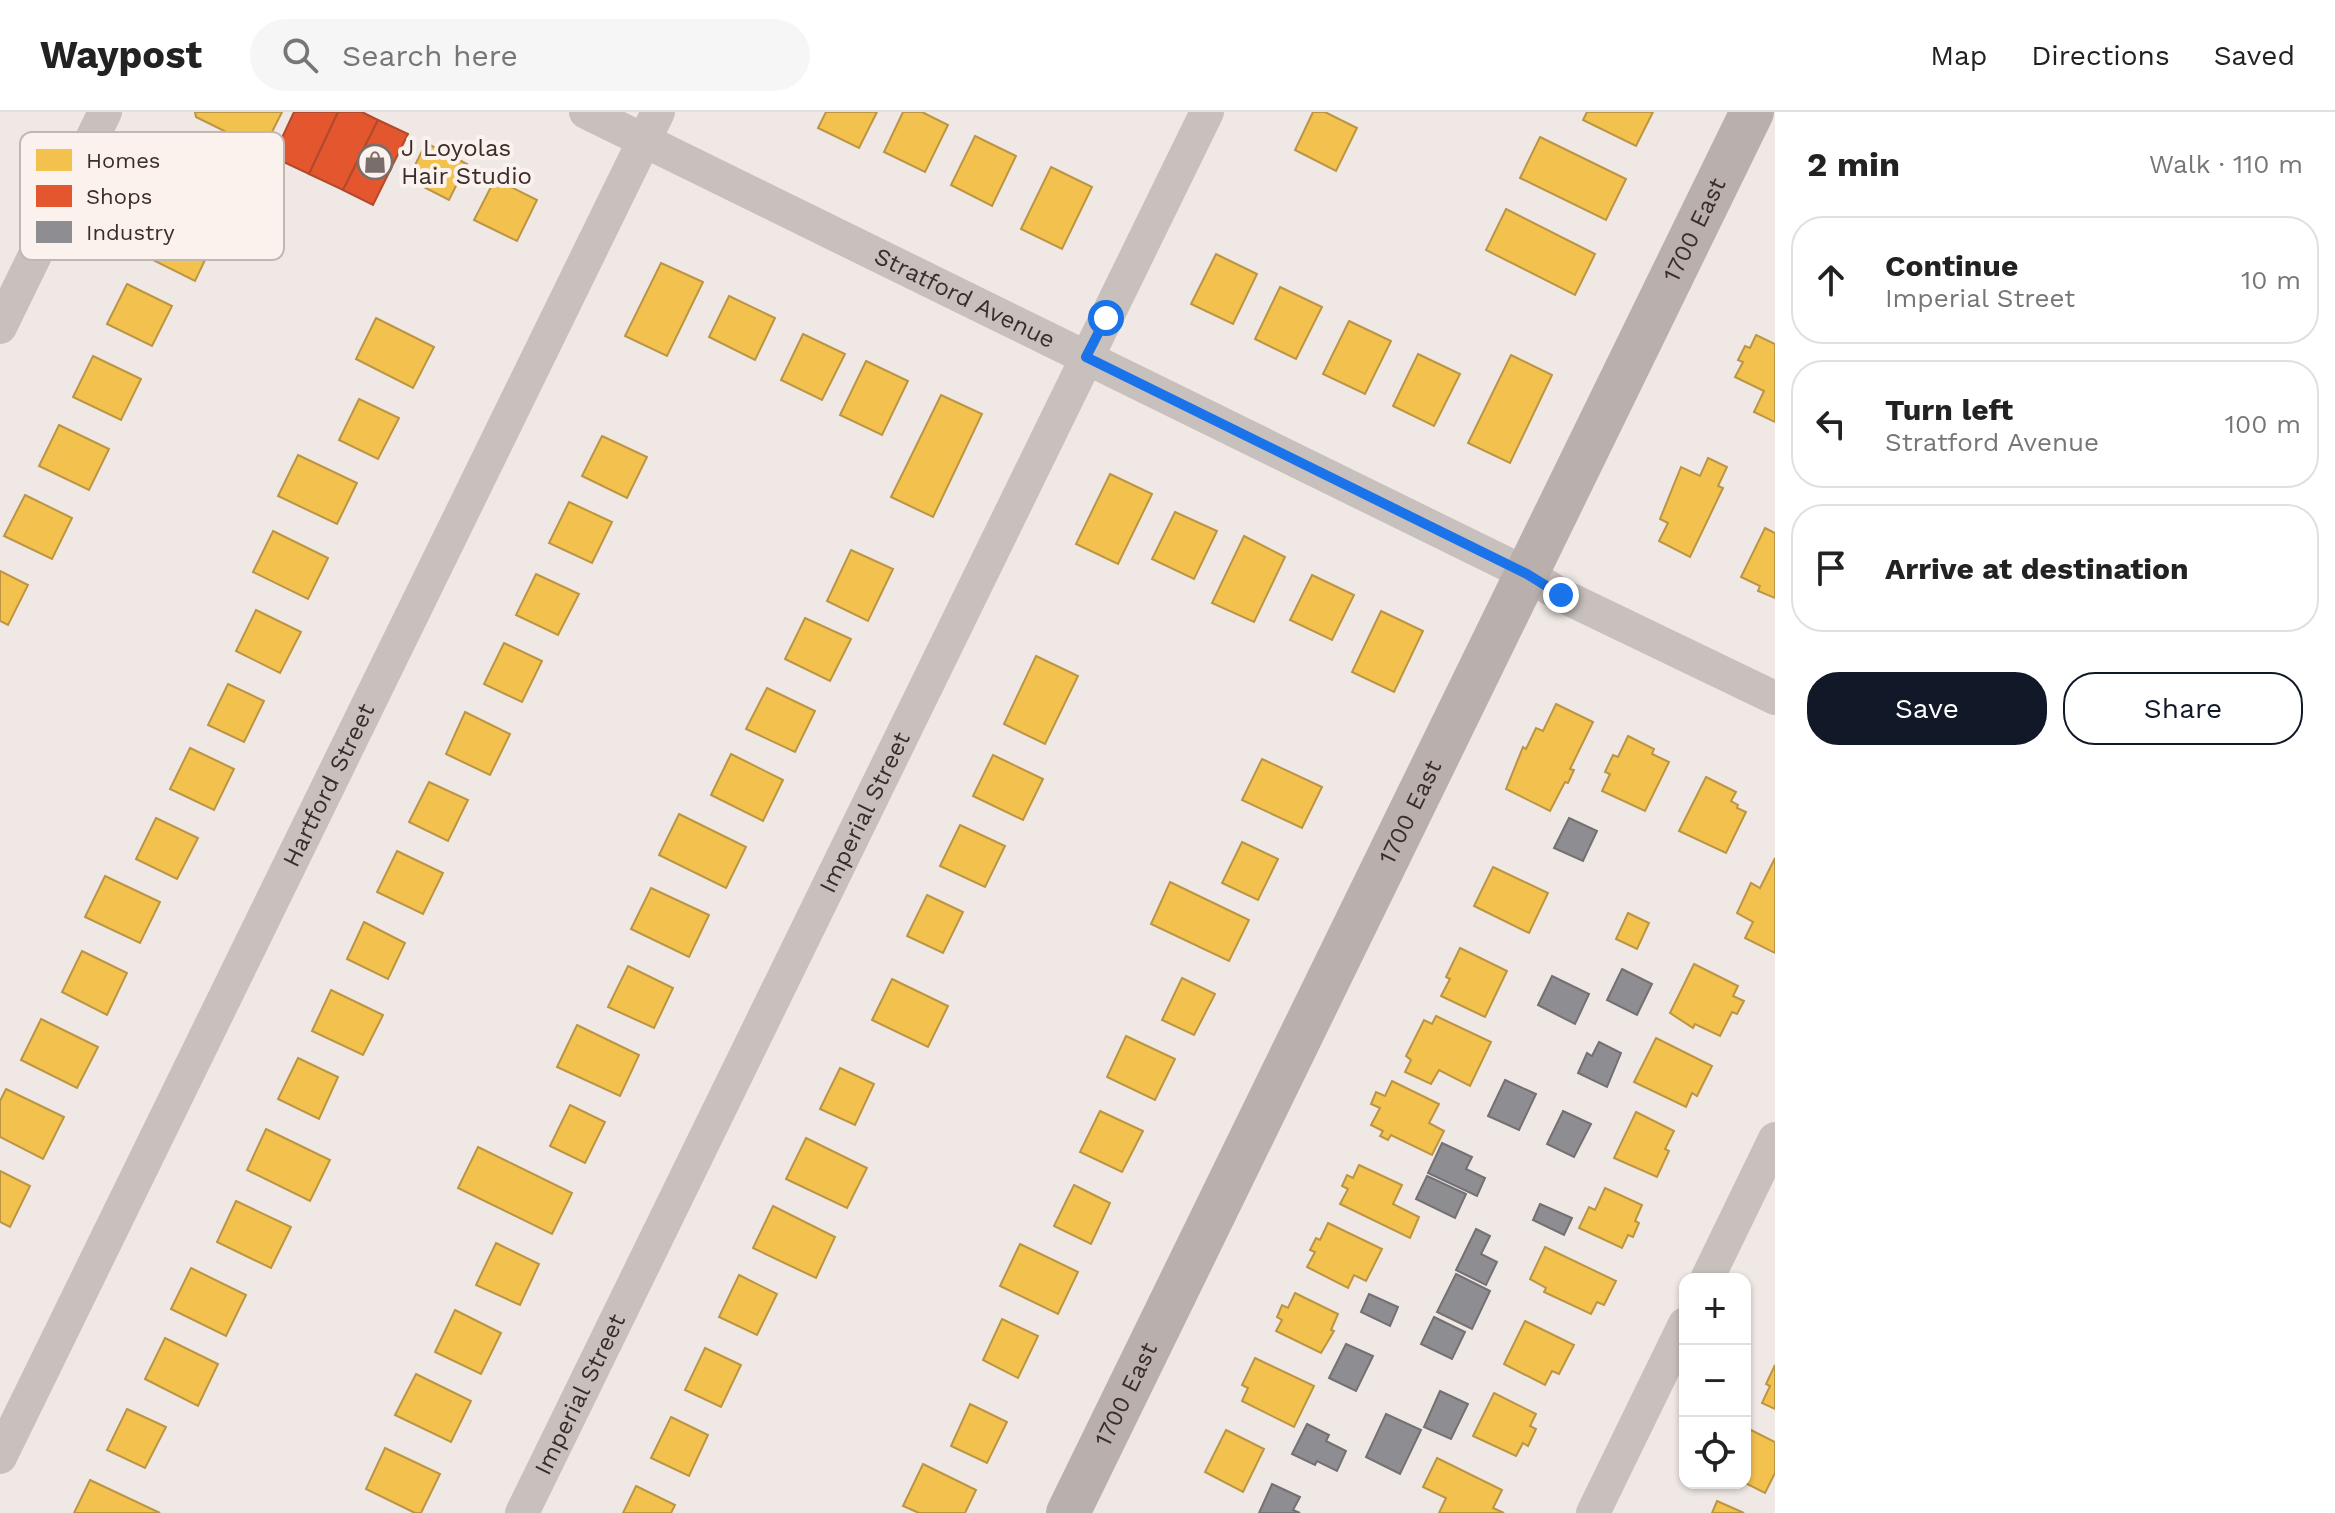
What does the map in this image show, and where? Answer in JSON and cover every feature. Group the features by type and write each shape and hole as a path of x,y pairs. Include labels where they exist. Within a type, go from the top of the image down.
{"street":[{"path":"95,132 105,112"},
{"name":"Stratford Avenue","path":"586,112 651,126 1086,357 1527,574 1561,595 1775,698"},
{"name":"Imperial Street","path":"522,1513 1207,112"},
{"name":"1700 East","path":"1068,1513 1752,112"},
{"name":"Hartford Street","path":"0,1457 651,126"},
{"path":"0,327 33,260"},
{"path":"1710,1273 1775,1139"},
{"path":"1593,1513 1679,1336"}],"building: Homes":[{"path":"195,112 282,112 272,132 226,132 196,117"},
{"path":"826,112 877,112 859,148 818,128"},
{"path":"903,112 922,112 948,125 925,172 884,152"},
{"path":"1313,112 1325,112 1357,128 1336,171 1295,150"},
{"path":"1587,112 1653,112 1636,146 1583,120"},
{"path":"975,136 1016,156 992,206 951,185"},
{"path":"1540,137 1626,179 1606,220 1520,178"},
{"path":"426,143 467,164 449,200 408,179"},
{"path":"1051,167 1092,187 1062,249 1021,229"},
{"path":"495,179 537,200 517,241 474,220"},
{"path":"1506,209 1595,254 1575,295 1486,250"},
{"path":"1216,254 1257,274 1233,324 1191,304"},
{"path":"153,260 205,260 195,281"},
{"path":"661,263 703,282 667,356 625,336"},
{"path":"127,284 172,306 152,346 107,324"},
{"path":"1280,287 1322,307 1296,359 1255,339"},
{"path":"729,296 775,318 755,360 709,337"},
{"path":"376,318 434,347 413,388 356,359"},
{"path":"1349,321 1391,341 1365,394 1323,374"},
{"path":"803,334 845,354 822,400 781,380"},
{"path":"1756,335 1775,344 1775,422 1754,412 1764,391 1735,377 1743,362 1738,360 1745,346 1750,348"},
{"path":"1418,354 1460,374 1434,426 1393,406"},
{"path":"1511,355 1552,375 1510,463 1468,443"},
{"path":"93,356 141,379 121,420 73,397"},
{"path":"866,361 908,381 882,435 840,415"},
{"path":"941,395 982,414 933,517 891,497"},
{"path":"359,399 399,418 378,459 339,440"},
{"path":"59,425 109,449 89,490 39,466"},
{"path":"602,436 647,457 627,498 582,476"},
{"path":"298,455 357,483 337,524 278,496"},
{"path":"1708,458 1727,467 1718,486 1723,488 1690,557 1659,541 1668,523 1660,519 1681,467 1700,476"},
{"path":"1110,474 1152,494 1118,564 1076,544"},
{"path":"25,495 72,518 52,559 4,536"},
{"path":"569,502 612,522 592,563 549,543"},
{"path":"1175,512 1217,531 1194,579 1152,559"},
{"path":"1765,528 1775,533 1775,598 1758,591 1760,586 1741,577"},
{"path":"273,531 328,558 308,599 253,572"},
{"path":"1244,536 1285,557 1254,622 1212,603"},
{"path":"851,550 893,569 868,621 827,601"},
{"path":"0,571 28,585 8,625 0,621"},
{"path":"536,574 579,594 558,635 516,615"},
{"path":"1312,575 1354,595 1332,640 1290,620"},
{"path":"256,610 301,632 280,673 236,651"},
{"path":"1381,611 1423,631 1394,692 1352,672"},
{"path":"805,618 851,639 830,681 785,659"},
{"path":"504,643 542,661 522,702 484,684"},
{"path":"1036,656 1078,676 1045,744 1004,724"},
{"path":"228,684 264,701 244,742 208,725"},
{"path":"767,688 815,711 795,752 746,729"},
{"path":"1556,704 1593,722 1570,769 1574,770 1568,783 1565,782 1550,811 1506,789 1523,747 1526,749 1536,728 1543,731"},
{"path":"465,712 510,734 490,775 446,754"},
{"path":"1628,736 1654,749 1652,754 1669,762 1645,811 1602,791 1610,774 1605,772 1613,755 1618,757"},
{"path":"190,748 234,769 214,810 170,789"},
{"path":"731,754 783,780 763,821 711,795"},
{"path":"993,755 1043,779 1023,820 973,796"},
{"path":"1262,759 1322,787 1302,828 1242,800"},
{"path":"1706,777 1736,792 1731,801 1746,812 1726,853 1679,831"},
{"path":"429,782 468,800 448,841 409,822"},
{"path":"679,814 746,847 726,888 659,855"},
{"path":"156,818 198,838 177,879 136,859"},
{"path":"960,825 1005,846 985,887 940,866"},
{"path":"1242,842 1278,859 1258,900 1222,883"},
{"path":"397,851 443,873 423,914 377,892"},
{"path":"1775,858 1775,953 1745,938 1753,922 1737,913 1751,883 1760,888"},
{"path":"1493,867 1548,893 1529,933 1474,906"},
{"path":"105,876 160,902 140,943 85,917"},
{"path":"1170,882 1249,920 1229,961 1151,924"},
{"path":"651,888 709,915 689,957 631,929"},
{"path":"927,895 963,912 943,953 907,936"},
{"path":"1628,913 1649,923 1637,949 1616,939"},
{"path":"364,922 405,943 388,979 347,959"},
{"path":"1460,948 1507,971 1485,1017 1441,996"},
{"path":"82,951 127,973 107,1015 62,992"},
{"path":"1694,964 1738,986 1733,996 1744,1001 1737,1014 1732,1012 1720,1036 1695,1024 1693,1028 1670,1013"},
{"path":"628,966 673,988 654,1028 608,1007"},
{"path":"1182,978 1215,994 1194,1035 1162,1020"},
{"path":"892,979 948,1006 928,1047 872,1020"},
{"path":"331,990 383,1015 363,1055 312,1031"},
{"path":"1436,1016 1491,1042 1470,1086 1439,1070 1431,1084 1405,1072 1411,1060 1406,1056 1424,1020 1432,1024"},
{"path":"41,1019 98,1047 77,1088 21,1060"},
{"path":"577,1025 639,1055 620,1096 557,1067"},
{"path":"1126,1036 1175,1059 1155,1100 1107,1077"},
{"path":"1656,1038 1712,1066 1697,1096 1692,1093 1686,1107 1634,1082"},
{"path":"298,1058 338,1077 319,1119 278,1099"},
{"path":"840,1068 874,1084 855,1125 820,1109"},
{"path":"1392,1081 1439,1104 1429,1123 1444,1131 1432,1155 1391,1135 1388,1140 1380,1136 1383,1131 1371,1125 1380,1108 1371,1104 1376,1092 1385,1096"},
{"path":"6,1089 64,1117 43,1159 0,1137 0,1101"},
{"path":"570,1105 605,1122 585,1163 550,1146"},
{"path":"1100,1111 1143,1131 1122,1172 1080,1152"},
{"path":"1636,1112 1674,1131 1657,1177 1614,1158"},
{"path":"266,1129 330,1160 310,1201 247,1170"},
{"path":"806,1138 867,1168 847,1208 786,1179"},
{"path":"478,1147 572,1193 552,1234 458,1188"},
{"path":"1359,1165 1402,1185 1393,1204 1419,1217 1410,1238 1340,1204 1348,1189 1342,1186 1347,1175 1353,1178"},
{"path":"0,1171 30,1186 10,1227 0,1222"},
{"path":"1074,1185 1110,1203 1091,1244 1054,1226"},
{"path":"1605,1188 1642,1205 1635,1221 1639,1223 1633,1237 1628,1235 1622,1248 1579,1228 1589,1207 1595,1210"},
{"path":"236,1201 291,1227 271,1268 217,1242"},
{"path":"773,1206 835,1237 816,1278 753,1248"},
{"path":"1328,1223 1382,1249 1366,1281 1354,1275 1348,1288 1307,1267 1315,1252 1310,1250 1316,1238 1320,1240"},
{"path":"496,1243 539,1264 520,1305 476,1285"},
{"path":"1020,1244 1078,1272 1058,1314 1000,1286"},
{"path":"1545,1247 1616,1281 1604,1305 1597,1302 1591,1314 1544,1292 1546,1288 1530,1279"},
{"path":"191,1268 246,1295 226,1336 171,1309"},
{"path":"739,1275 777,1294 757,1335 719,1317"},
{"path":"1295,1293 1338,1314 1331,1330 1334,1331 1321,1353 1276,1331 1282,1320 1277,1317 1282,1305 1288,1308"},
{"path":"455,1310 501,1333 481,1374 435,1352"},
{"path":"1002,1319 1038,1336 1018,1378 983,1360"},
{"path":"1525,1321 1574,1345 1559,1374 1552,1371 1545,1385 1504,1364"},
{"path":"165,1338 218,1364 198,1406 145,1379"},
{"path":"705,1348 741,1365 721,1407 685,1390"},
{"path":"1255,1358 1314,1386 1294,1427 1242,1401 1248,1388 1242,1385"},
{"path":"1775,1365 1775,1409 1762,1403"},
{"path":"416,1374 471,1401 451,1442 395,1415"},
{"path":"1494,1393 1536,1414 1530,1426 1536,1429 1528,1446 1523,1443 1516,1456 1473,1436"},
{"path":"970,1404 1007,1422 987,1463 951,1446"},
{"path":"127,1409 166,1427 145,1468 107,1450"},
{"path":"671,1417 708,1435 689,1476 651,1458"},
{"path":"1226,1430 1264,1449 1243,1492 1205,1472"},
{"path":"1751,1430 1775,1442 1775,1473 1765,1493 1751,1486"},
{"path":"385,1448 440,1474 421,1513 366,1489"},
{"path":"1437,1458 1502,1490 1493,1508 1504,1513 1439,1513 1446,1498 1423,1487"},
{"path":"923,1464 976,1490 965,1513 919,1513 903,1506"},
{"path":"90,1480 160,1513 74,1513"},
{"path":"636,1486 675,1505 671,1513 623,1513"},
{"path":"1717,1501 1744,1513 1712,1513"}],"building: Shops":[{"path":"294,112 338,112 309,174 284,162 284,133"},
{"path":"338,112 362,112 378,120 343,190 309,174"},
{"name":"J Loyolas Hair Studio","path":"378,120 408,134 373,205 343,190"}],"building: Industry":[{"path":"1569,818 1597,831 1583,861 1554,848"},
{"path":"1622,969 1652,984 1637,1015 1607,1000"},
{"path":"1552,976 1589,994 1575,1024 1538,1005"},
{"path":"1599,1042 1621,1053 1607,1087 1578,1073 1587,1053 1592,1056"},
{"path":"1505,1080 1536,1094 1519,1130 1488,1116"},
{"path":"1563,1111 1591,1124 1574,1157 1547,1144"},
{"path":"1442,1143 1472,1157 1466,1169 1485,1178 1477,1196 1428,1173"},
{"path":"1427,1176 1466,1194 1455,1218 1416,1199"},
{"path":"1540,1204 1572,1218 1564,1235 1533,1220"},
{"path":"1476,1229 1490,1236 1481,1254 1497,1262 1486,1285 1456,1270"},
{"path":"1456,1274 1490,1291 1472,1329 1437,1312"},
{"path":"1369,1294 1398,1307 1390,1326 1361,1312"},
{"path":"1434,1317 1465,1332 1452,1359 1421,1344"},
{"path":"1346,1344 1373,1356 1356,1391 1329,1378"},
{"path":"1440,1391 1468,1404 1451,1439 1424,1427"},
{"path":"1386,1414 1421,1430 1400,1474 1366,1457"},
{"path":"1307,1424 1329,1435 1326,1441 1346,1451 1337,1471 1292,1454"},
{"path":"1272,1484 1300,1497 1293,1510 1300,1513 1259,1513"}],"place":[{"name":"J Loyolas Hair Studio","path":"375,162"}],"route":[{"path":"1106,318 1086,357 1527,574 1561,595"}]}
